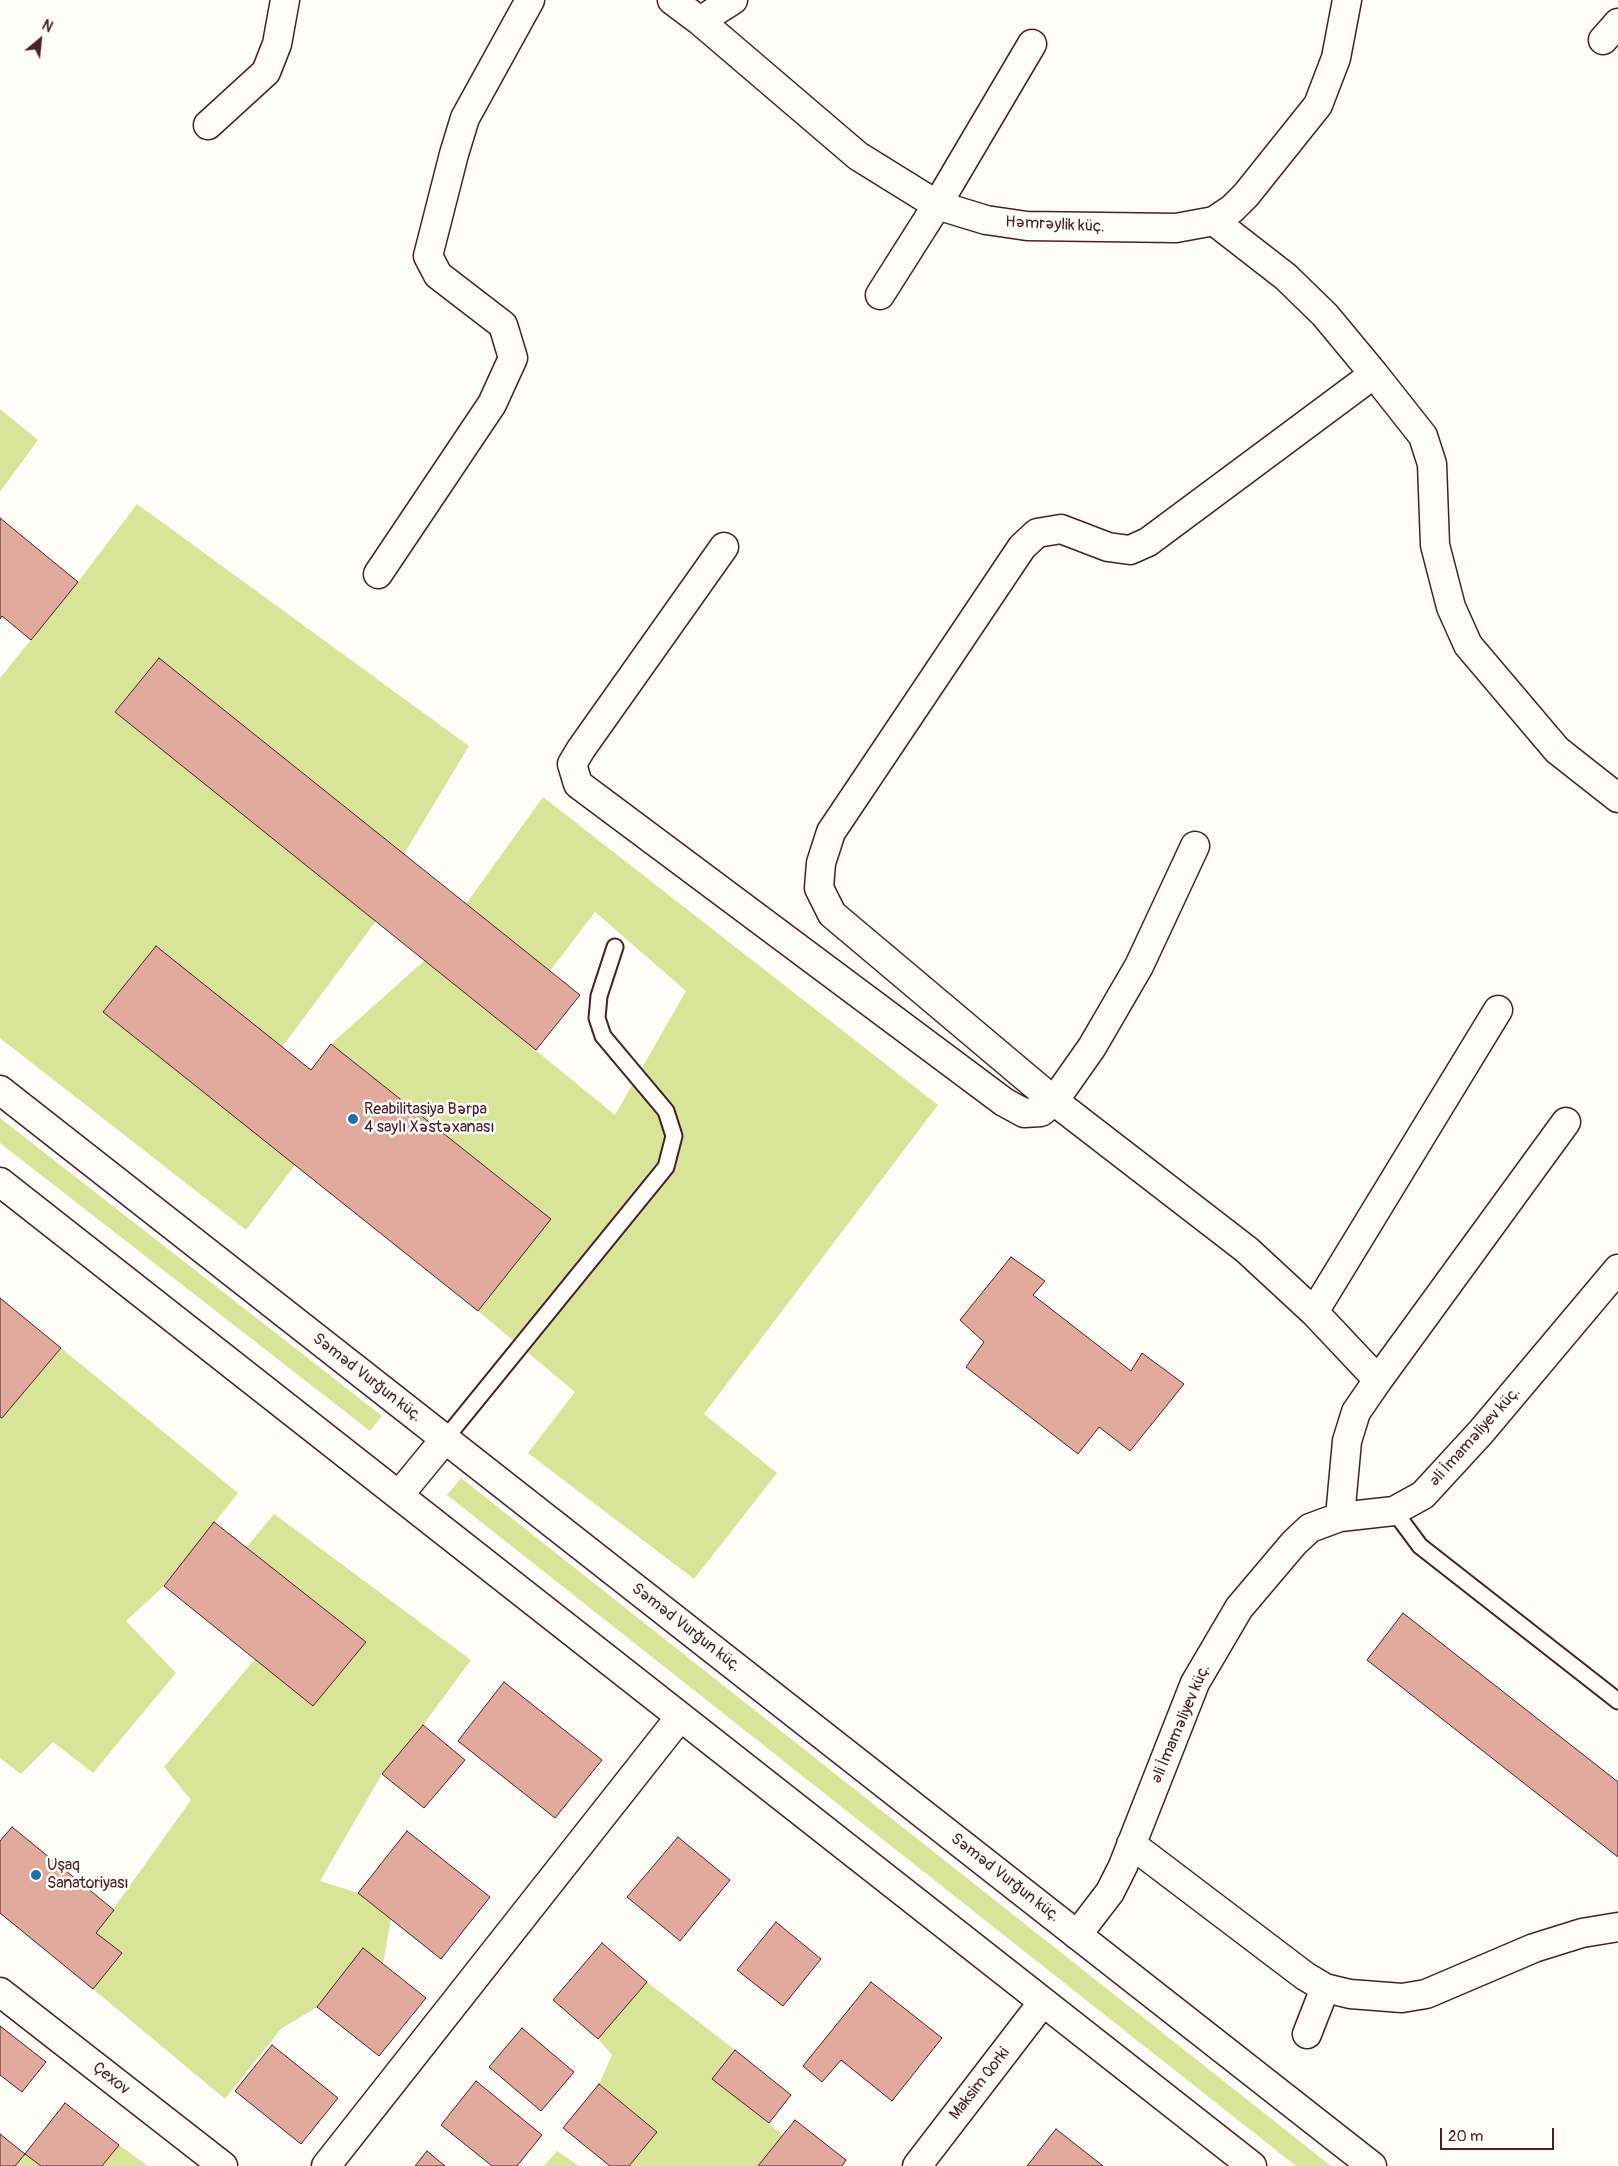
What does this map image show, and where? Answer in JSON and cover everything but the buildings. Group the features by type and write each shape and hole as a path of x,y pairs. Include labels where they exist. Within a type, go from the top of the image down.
{"street":[{"path":"208,125 266,72 277,44 285,0"},
{"path":"378,574 492,404 513,358 503,325 438,276 428,256 465,118 530,0"},
{"name":"Həmrəylik küç.","path":"672,0 700,21 858,156 937,205 986,220 1027,226 1176,228 1214,221 1232,209 1318,105 1336,58 1347,0"},
{"path":"700,21 733,0"},
{"path":"880,295 937,205 1032,44"},
{"path":"1214,221 1286,277 1325,315 1423,436 1432,464 1435,545 1451,607 1468,645 1557,750 1618,798"},
{"path":"1374,374 1148,542 1130,550 1108,547 1061,529 1037,533 1022,547 831,832 821,864 819,888 832,914 1054,1101 1247,1250 1314,1312 1378,1380"},
{"path":"724,548 580,750 572,764 578,784 1004,1102 1024,1113 1041,1112 1054,1101 1092,1046 1139,966 1195,846"},
{"path":"1314,1312 1498,1010"},
{"name":"Səməd Vurğun küç.","path":"0,1090 1372,2166"},
{"path":"1340,1517 1347,1442 1356,1412 1566,1122"},
{"path":"0,1182 1252,2166"},
{"name":"Əli İmaməliyev küç.","path":"1077,1935 1110,1892 1123,1866 1195,1683 1239,1608 1294,1543 1310,1528 1340,1517 1394,1511 1423,1495 1481,1432 1618,1269"},
{"path":"399,1495 444,1439"},
{"path":"326,2166 680,1716"},
{"path":"1131,1844 1305,1976 1325,1988 1350,1994 1402,1998 1418,1995 1534,1948 1582,1933 1618,1927"},
{"path":"1307,2034 1325,1988"},
{"name":"Çexov","path":"0,1992 223,2166"},
{"name":"Maksim Qorki","path":"917,2166 1044,2002"}],"lane":[{"path":"444,1439 666,1167 674,1136 666,1110 602,1036 597,1018 599,996 615,947"},
{"path":"1394,1511 1420,1546 1618,1701"}],"green space":[{"path":"0,409 38,440 0,492"},
{"path":"137,504 469,746 404,854 159,658 115,712 376,921 282,1047 156,946 103,1012 295,1165 246,1230 0,1038 0,678 78,582"},
{"path":"543,797 938,1105 704,1414 777,1473 694,1579 528,1453 575,1392 478,1311 551,1219 331,1044 425,960 615,1115 686,991 595,912 550,971 466,904"},
{"path":"0,1118 382,1416 370,1431 0,1143"},
{"path":"61,1348 238,1493 164,1586 126,1621 176,1673 93,1773 53,1742 21,1774 0,1758 0,1417 2,1418"},
{"path":"461,1478 1331,2166 1296,2166 447,1495"},
{"path":"274,1514 471,1660 423,1725 382,1774 320,1881 358,1893 391,1919 383,1964 363,1948 317,2007 281,2029 225,2099 93,1989 121,1954 96,1933 191,1800 164,1767 255,1659 313,1706 366,1642 246,1548"},
{"path":"647,1982 735,2050 713,2079 783,2135 758,2166 629,2166 657,2132 599,2084 612,2055 598,2039"},
{"path":"119,2145 148,2166 102,2166"},
{"path":"557,2151 579,2166 544,2166"},
{"path":"25,2154 41,2166 15,2166"}],"place":[{"name":"Reabilitasiya Bәrpa 4 saylı Xəstəxanası","path":"353,1119"},
{"name":"Uşaq Sanatoriyası","path":"36,1875"}]}
